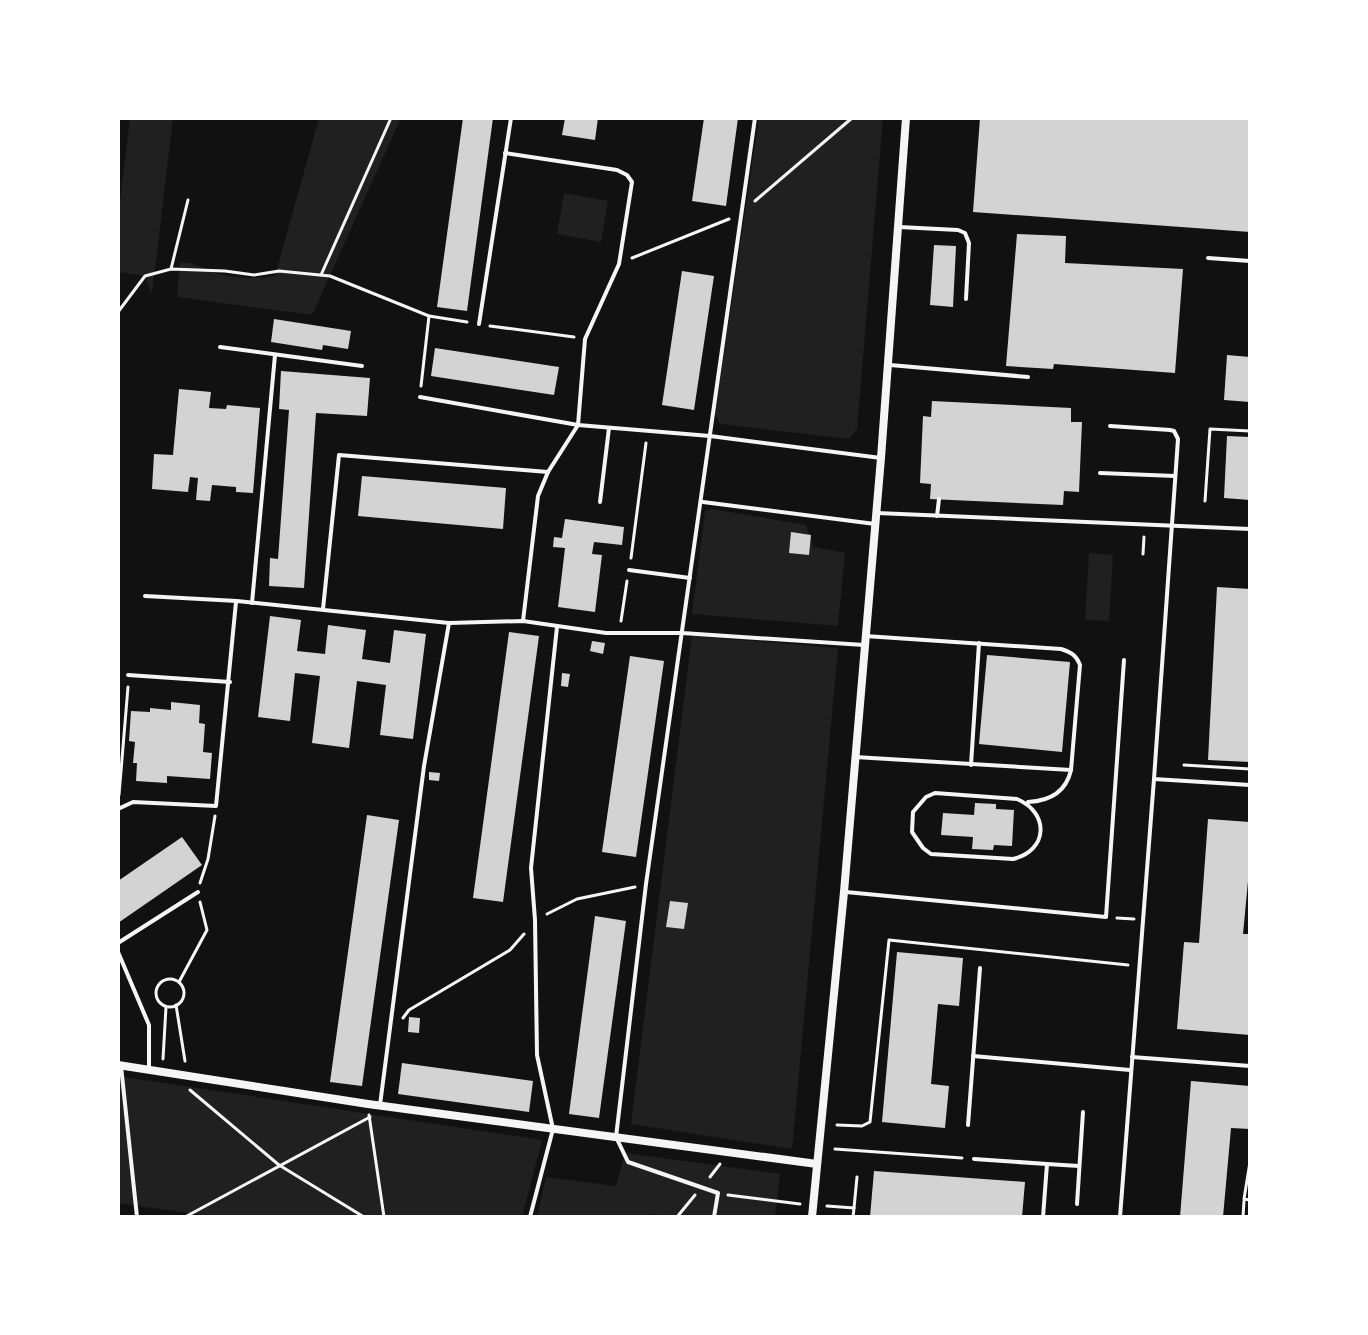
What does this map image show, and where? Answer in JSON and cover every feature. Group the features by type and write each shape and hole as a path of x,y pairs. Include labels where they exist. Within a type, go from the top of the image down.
{"street":[{"path":"812,1217 844,892 906,118"},
{"path":"120,1065 368,1104 817,1164"}],"lane":[{"path":"479,324 511,118"},
{"path":"714,1217 718,1193 628,1162 616,1137 646,884 755,118"},
{"path":"505,153 617,170 632,182 619,264 585,339 578,425 548,472 538,496 523,621"},
{"path":"897,227 965,233 969,243 966,299"},
{"path":"1208,258 1250,261"},
{"path":"220,347 362,366"},
{"path":"252,603 275,355"},
{"path":"888,364 1028,377"},
{"path":"420,397 578,425 710,436 881,458"},
{"path":"1110,426 1174,431 1178,439 1120,1217"},
{"path":"600,502 609,428"},
{"path":"323,610 339,455 548,472"},
{"path":"1100,473 1175,476"},
{"path":"937,516 939,499"},
{"path":"702,502 875,524"},
{"path":"876,512 1250,529"},
{"path":"629,570 690,578"},
{"path":"145,596 237,601 449,623 523,621 619,633 979,643 1061,649 1077,657 1080,672 1071,770 1066,783 1052,797 1026,803 1017,799 935,793 919,803 913,812 912,832 916,841 931,854 1022,857 1030,852 1040,836 1038,817 1026,803"},
{"path":"118,809 133,802 216,806 237,601"},
{"path":"380,1105 424,766 449,623"},
{"path":"530,1217 553,1129 537,1055 531,868 557,627"},
{"path":"971,765 979,643"},
{"path":"844,892 1106,917 1124,660"},
{"path":"128,675 230,682"},
{"path":"855,757 1071,770"},
{"path":"1154,779 1250,785"},
{"path":"118,943 198,892"},
{"path":"118,952 149,1025 149,1070"},
{"path":"968,1125 980,968"},
{"path":"973,1056 1130,1070"},
{"path":"1132,1057 1250,1066"},
{"path":"120,1065 137,1217"},
{"path":"1077,1204 1083,1112"},
{"path":"974,1159 1079,1166"},
{"path":"1043,1217 1047,1164"}],"path":[{"path":"321,276 391,118"},
{"path":"171,269 188,200"},
{"path":"118,312 145,276 171,269 254,275 279,271 330,276 429,316 585,339"},
{"path":"420,397 429,316"},
{"path":"1205,501 1210,429 1250,431"},
{"path":"619,633 647,431"},
{"path":"118,809 128,675"},
{"path":"1184,765 1250,769"},
{"path":"390,1038 409,1010 510,950 535,920 577,899 646,884"},
{"path":"1106,917 1136,919"},
{"path":"837,1125 862,1126 870,1122 889,940 1132,965"},
{"path":"165,979 175,980 183,989 183,999 176,1005 166,1007 157,1000 155,992 165,979"},
{"path":"176,1005 187,1076"},
{"path":"166,1007 167,1073 279,1165 364,1217"},
{"path":"368,1104 384,1217"},
{"path":"185,1217 370,1117"},
{"path":"835,1149 974,1159"},
{"path":"1243,1217 1250,1162"},
{"path":"853,1217 857,1177"},
{"path":"718,1193 854,1208"}],"shaded area":[{"path":"130,118 173,118 152,294 145,276 118,272 118,218"},
{"path":"319,118 401,118 312,315 177,297 180,262 231,276 275,276"},
{"path":"759,118 883,118 857,429 849,439 720,424 715,414"},
{"path":"564,193 608,201 601,242 557,234"},
{"path":"712,509 806,525 813,547 845,553 838,626 692,614 705,511"},
{"path":"1089,553 1113,555 1109,621 1085,620"},
{"path":"692,636 838,648 792,1149 631,1124"},
{"path":"118,1076 542,1140 522,1217 217,1217 118,1203"},
{"path":"625,1153 780,1174 775,1217 676,1217 652,1214 651,1217 537,1217 546,1177 616,1186"}],"building":[{"path":"463,118 493,118 467,311 437,307"},
{"path":"565,118 598,118 595,140 562,135"},
{"path":"704,118 738,118 726,206 692,201"},
{"path":"980,118 1250,118 1250,232 973,212"},
{"path":"1017,234 1066,236 1065,263 1183,269 1175,373 1054,364 1053,369 1006,366"},
{"path":"934,245 956,246 953,307 930,305"},
{"path":"682,271 714,276 694,410 662,405"},
{"path":"274,319 351,331 348,349 323,345 322,350 271,342"},
{"path":"435,348 559,367 554,395 431,376"},
{"path":"1227,355 1250,357 1250,402 1224,400"},
{"path":"281,371 370,378 367,416 316,413 304,588 269,586 270,558 278,559 289,410 279,409"},
{"path":"179,389 211,392 209,408 226,409 227,405 260,408 253,493 236,492 236,487 212,485 210,501 196,500 198,478 190,477 188,492 152,489 154,454 173,455"},
{"path":"932,401 1071,408 1071,422 1082,422 1079,492 1064,491 1063,505 930,499 931,484 920,483 923,416 931,417"},
{"path":"1227,436 1250,437 1250,500 1224,498"},
{"path":"362,476 506,488 503,529 358,516"},
{"path":"565,519 624,527 622,545 594,542 592,554 602,555 595,612 558,607 565,548 553,547 554,537 562,538"},
{"path":"791,532 811,535 809,555 789,553"},
{"path":"1217,587 1250,589 1250,762 1208,760"},
{"path":"270,616 301,620 297,651 325,654 328,625 366,630 362,659 390,663 394,630 426,634 413,739 380,735 386,685 357,681 349,748 312,743 320,676 295,673 290,721 258,717"},
{"path":"509,632 539,636 503,902 473,898"},
{"path":"592,641 605,643 603,654 590,651"},
{"path":"987,655 1070,662 1062,752 979,744"},
{"path":"630,656 664,661 636,857 602,852"},
{"path":"562,673 570,674 568,687 561,686"},
{"path":"171,702 200,705 199,723 205,724 203,752 212,753 210,779 167,776 167,783 136,781 137,763 133,763 135,742 129,741 131,711 150,712 150,708 171,710"},
{"path":"429,772 440,773 439,781 429,780"},
{"path":"975,803 996,804 996,809 1014,810 1012,846 994,845 993,850 972,849 973,837 941,835 943,813 974,815"},
{"path":"367,815 399,820 362,1086 330,1082"},
{"path":"1208,819 1250,822 1243,934 1250,934 1250,1035 1177,1029 1184,942 1199,943"},
{"path":"182,837 202,865 118,923 118,881"},
{"path":"670,901 688,903 684,929 666,927"},
{"path":"595,916 626,921 599,1118 569,1114"},
{"path":"897,952 963,958 959,1006 938,1004 931,1084 949,1086 945,1128 882,1122"},
{"path":"409,1017 420,1018 419,1033 408,1032"},
{"path":"402,1063 533,1081 529,1112 398,1094"},
{"path":"1191,1081 1250,1086 1250,1129 1231,1128 1223,1217 1180,1217"},
{"path":"874,1171 1025,1182 1022,1217 870,1217"}]}
